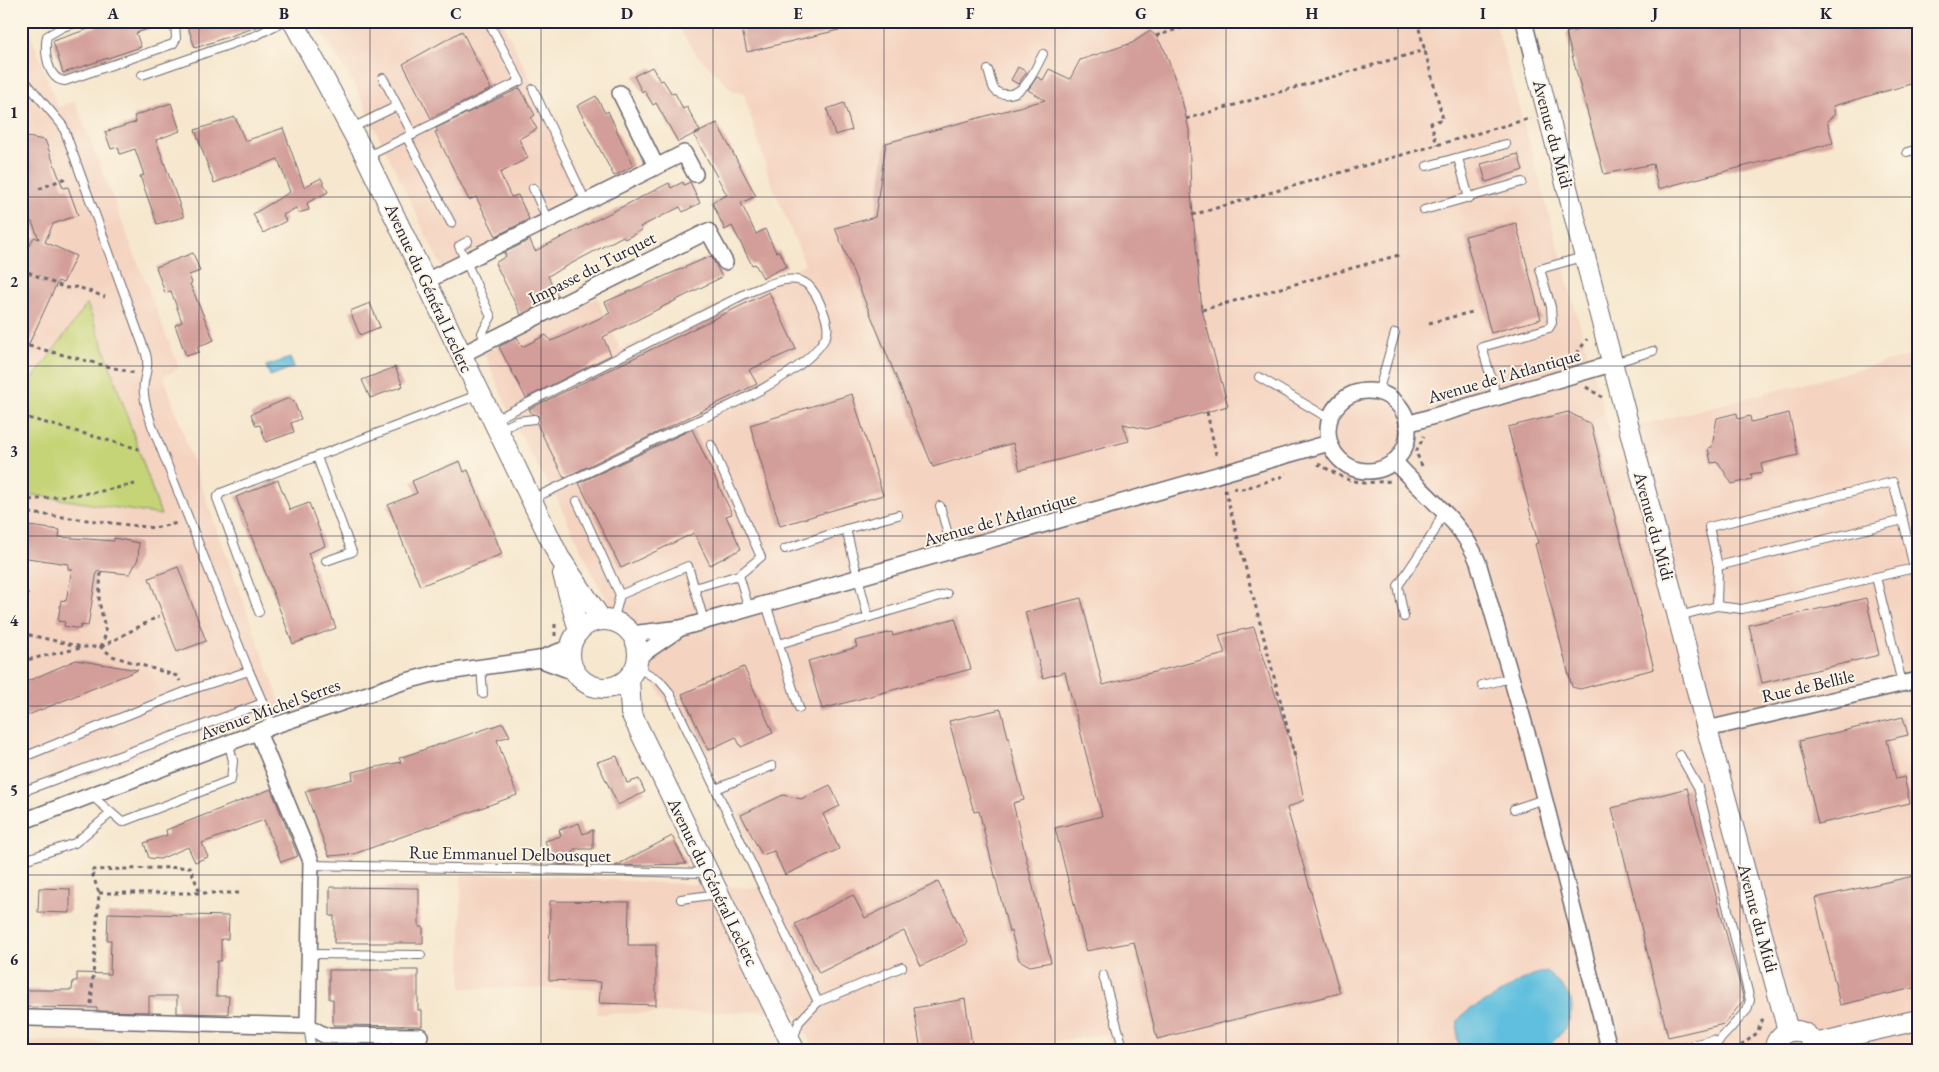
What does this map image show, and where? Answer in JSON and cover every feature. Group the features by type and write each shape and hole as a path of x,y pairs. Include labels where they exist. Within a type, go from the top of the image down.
{"street":[{"name":"Avenue du Général Leclerc","path":"293,21 366,157 559,558 607,620"},
{"name":"Avenue du Midi","path":"1524,21 1677,617 1788,1030"},
{"path":"620,93 656,166"},
{"path":"426,282 684,152 695,174"},
{"name":"Impasse du Turquet","path":"461,355 708,231 725,262"},
{"name":"Avenue de l'Atlantique","path":"1407,424 1612,364"},
{"path":"1378,393 1397,404 1407,424 1405,444 1394,461 1383,468 1370,471 1356,470 1344,464 1335,455 1329,443 1327,431 1330,419 1335,408 1354,394 1378,393"},
{"name":"Avenue de l'Atlantique","path":"631,634 681,628 953,552 1329,443"},
{"path":"1394,461 1460,528 1472,546 1511,678 1610,1051"},
{"name":"Avenue du Général Leclerc","path":"559,558 575,639"},
{"path":"607,620 621,625 631,634 636,642 634,667 612,688 601,689 591,686 574,672 570,662 575,639 588,624 607,620"},
{"name":"Avenue de l'Atlantique","path":"634,667 681,628"},
{"name":"Avenue Michel Serres","path":"21,822 273,726 403,682 433,674 539,659 575,639"},
{"name":"Avenue Michel Serres","path":"539,659 574,672"},
{"name":"Avenue du Général Leclerc","path":"631,713 634,667"},
{"name":"Rue de Bellile","path":"1707,729 1913,682"},
{"name":"Avenue du Général Leclerc","path":"601,689 631,713 794,1048"},
{"path":"258,732 310,856 308,1026"},
{"path":"30,1018 308,1026 324,1035 386,1043 420,1036"},
{"path":"1774,1051 1778,1039 1788,1030 1801,1030 1807,1033 1815,1047 1918,1020"}],"lane":[{"path":"81,21 62,27 47,36 44,48 54,77 59,80 65,81 173,44 176,39 175,21"},
{"path":"142,75 257,35 284,21"},
{"path":"366,157 520,81 491,27"},
{"path":"988,70 994,88 999,94 1010,95 1019,92 1043,54"},
{"path":"21,73 30,89 63,126 149,362 144,382 145,400 188,521 273,726"},
{"path":"382,78 397,106 451,223"},
{"path":"533,89 586,202"},
{"path":"351,128 397,106"},
{"path":"1427,166 1506,144"},
{"path":"1907,152 1918,149"},
{"path":"1458,158 1469,198"},
{"path":"1424,210 1522,182"},
{"path":"533,188 548,222"},
{"path":"468,241 459,246 464,262 492,317 482,333 485,343"},
{"path":"1496,398 1482,347 1549,328 1552,323 1552,312 1540,269 1584,257"},
{"path":"494,426 747,293 787,280 803,281 810,287 826,316 829,330 817,349 800,365 747,396 530,500"},
{"path":"1378,393 1395,333"},
{"path":"1612,364 1653,351"},
{"path":"1259,377 1330,419"},
{"path":"259,612 218,498 221,493 480,394"},
{"path":"494,426 534,419"},
{"path":"694,588 739,574 761,557 711,445"},
{"path":"318,457 352,552 326,561"},
{"path":"1677,617 1717,606 1742,609 1914,568 1893,482 1709,527 1718,566 1717,606"},
{"path":"577,501 620,595"},
{"path":"940,506 953,552"},
{"path":"1404,617 1398,586 1400,578 1434,532 1443,512"},
{"path":"784,549 898,515"},
{"path":"1718,566 1903,520"},
{"path":"846,529 868,617"},
{"path":"607,620 620,595 688,566 704,621"},
{"path":"739,574 749,609"},
{"path":"1876,577 1913,682"},
{"path":"779,644 946,594"},
{"path":"766,604 799,708"},
{"path":"481,666 483,694"},
{"path":"634,667 659,680 669,692 818,1002"},
{"path":"21,758 187,692 249,671"},
{"path":"1482,685 1511,678"},
{"path":"21,792 263,703"},
{"path":"92,796 110,814 122,822 231,780 233,761 229,744"},
{"path":"1668,1051 1713,1040 1717,1047 1747,1010 1750,1000 1698,786 1680,755"},
{"path":"716,789 772,766"},
{"path":"1514,809 1544,799"},
{"path":"21,861 75,844 110,814"},
{"name":"Rue Emmanuel Delbousquet","path":"311,865 708,873"},
{"path":"681,899 718,894"},
{"path":"309,954 421,954"},
{"path":"794,1048 799,1022 818,1002 902,967"},
{"path":"1103,976 1124,1051"},
{"path":"308,1026 312,1051"},
{"path":"880,1051 886,1050"}],"path":[{"path":"1156,36 1204,21"},
{"path":"1417,21 1443,119 1431,123 1437,145"},
{"path":"1186,119 1424,50"},
{"path":"1192,215 1537,116"},
{"path":"39,189 63,179"},
{"path":"1202,310 1399,255"},
{"path":"21,269 65,288 78,287 105,297"},
{"path":"1429,323 1472,312"},
{"path":"21,344 127,370"},
{"path":"1207,412 1216,456"},
{"path":"21,416 139,449"},
{"path":"1221,474 1295,757"},
{"path":"21,501 134,484"},
{"path":"21,512 154,528 188,521"},
{"path":"101,572 99,601 106,633 101,647"},
{"path":"21,600 28,593"},
{"path":"21,634 82,647 101,647 159,616"},
{"path":"21,661 82,647"},
{"path":"101,647 112,656 177,676 187,692"},
{"path":"90,1020 99,893 91,870 190,867 200,893"},
{"path":"99,893 240,893"}],"shaded area":[{"path":"21,21 26,21 58,107 75,101 179,368 164,376 200,483 281,704 21,801"},
{"path":"315,21 502,21 585,192 442,268 356,88"},
{"path":"678,21 1495,21 1610,433 1918,354 1918,1051 1111,1051 1107,1034 986,1051 814,1051 795,1011 597,1014 595,989 461,988 461,874 509,874 771,889 715,775 660,693 594,577 558,501 518,432 484,353 597,298 621,350 805,264 768,174 744,94 733,91 696,54 683,35"},
{"path":"27,1041 199,1044 203,1051 31,1051"}],"green space":[{"path":"87,304 161,515 21,493 21,395"}],"water":[{"path":"290,358 294,367 270,376 266,366"},
{"path":"1547,971 1568,994 1572,1010 1566,1026 1549,1046 1543,1051 1462,1051 1457,1039 1458,1020 1463,1015 1521,981"}],"building":[{"path":"112,21 162,21 163,24 136,33 141,47 63,73 53,41"},
{"path":"186,21 267,21 268,23 195,48"},
{"path":"740,21 850,21 851,27 747,52"},
{"path":"1612,21 1918,21 1918,82 1833,106 1835,114 1827,121 1833,143 1658,189 1653,164 1604,174 1566,33"},
{"path":"462,31 491,89 431,118 403,64"},
{"path":"1150,31 1156,36 1165,51 1181,96 1189,130 1191,193 1202,310 1228,406 1146,429 1123,424 1129,441 1020,470 1013,443 933,467 835,228 875,217 886,143 1045,100 1028,90 1037,77 1043,80 1049,69 1070,79 1080,60 1132,43"},
{"path":"652,67 660,81 663,80 672,94 675,93 683,109 687,107 700,131 678,142 656,103 653,105 644,90 642,92 634,76"},
{"path":"1018,67 1027,72 1018,84 1011,80"},
{"path":"520,88 535,115 531,118 537,129 519,139 528,158 500,173 511,197 518,195 529,219 496,236 476,197 469,200 435,132 438,131 436,128"},
{"path":"596,96 605,113 608,111 633,166 614,176 577,106"},
{"path":"171,103 180,131 156,140 184,217 157,224 140,176 144,175 135,149 120,154 118,147 111,149 105,132 136,122 134,116"},
{"path":"844,103 852,130 835,135 827,109"},
{"path":"235,117 245,141 283,128 304,187 321,178 328,192 307,203 309,210 298,213 296,208 283,215 286,221 263,233 253,214 290,192 278,159 214,183 195,130"},
{"path":"717,123 756,196 741,203 756,234 765,229 776,252 779,251 787,266 763,278 755,264 752,265 732,226 725,230 712,202 727,195 694,135"},
{"path":"21,136 45,140 63,188 68,187 78,215 53,224 45,242 76,256 63,283 58,281 21,361 23,248 30,245 34,237 39,239 32,222 25,219 28,208 21,191"},
{"path":"1518,154 1523,170 1486,182 1481,164"},
{"path":"683,182 684,185 690,182 700,203 683,212 680,207 640,227 642,230 625,239 623,236 548,276 558,296 521,315 495,263 506,256 504,253 530,240 535,251 669,183 671,188"},
{"path":"1516,223 1541,319 1491,333 1465,236"},
{"path":"193,253 200,271 189,275 192,283 190,284 214,340 197,347 199,352 186,356 175,325 182,322 171,291 165,293 156,267"},
{"path":"711,256 722,277 603,337 611,355 526,398 499,347 517,337 522,347 546,335 551,341 561,337 610,313 605,302"},
{"path":"769,292 796,349 749,370 757,384 564,478 537,424 539,416 532,414 529,409"},
{"path":"370,303 380,327 360,335 350,311"},
{"path":"395,367 403,386 370,398 362,380"},
{"path":"852,394 883,495 780,526 750,425"},
{"path":"289,398 294,402 301,419 291,423 294,432 266,442 260,425 256,426 251,414"},
{"path":"1568,412 1591,424 1654,669 1580,689 1572,687 1535,544 1538,543 1508,427"},
{"path":"1737,413 1738,419 1750,416 1751,422 1789,413 1798,455 1761,464 1763,472 1751,474 1752,479 1732,484 1718,462 1711,463 1708,448 1712,447 1717,418"},
{"path":"692,429 732,514 726,516 741,549 710,565 694,533 621,568 579,483"},
{"path":"460,461 464,472 468,470 502,554 420,586 388,505 417,493 412,481"},
{"path":"278,480 290,510 309,503 325,546 308,553 336,628 293,644 236,497"},
{"path":"21,525 60,530 59,537 114,541 114,538 139,543 138,559 130,574 97,571 88,626 81,625 80,629 64,626 65,622 58,621 61,600 66,601 72,569 68,569 68,564 21,557"},
{"path":"178,567 206,641 177,652 149,578"},
{"path":"1081,598 1103,685 1225,654 1219,635 1254,627 1295,757 1304,800 1287,808 1340,993 1157,1039 1134,942 1086,951 1055,828 1102,816 1065,672 1043,678 1025,612"},
{"path":"1866,598 1879,655 1762,683 1749,625"},
{"path":"955,618 971,669 822,709 808,661 857,647 855,641 892,632 893,636"},
{"path":"76,660 138,670 21,718 21,684"},
{"path":"744,667 773,733 741,747 736,737 708,750 682,694"},
{"path":"1001,709 1024,800 1013,803 1051,962 1030,966 1019,960 1011,931 1009,932 979,811 974,812 949,721"},
{"path":"1903,717 1908,735 1887,740 1896,779 1904,777 1910,803 1818,824 1799,741"},
{"path":"503,723 510,736 497,740 517,795 354,854 329,856 305,791 353,779 352,772 401,762 399,758"},
{"path":"617,756 627,783 639,779 645,792 618,805 597,762"},
{"path":"830,785 840,806 823,814 839,849 785,875 774,851 762,855 741,815 783,795 801,799"},
{"path":"1687,788 1744,1000 1724,1024 1668,1037 1612,808"},
{"path":"271,789 298,856 281,862 264,820 202,843 208,857 195,862 188,847 160,859 149,858 144,843 167,835 166,830"},
{"path":"579,823 583,834 593,830 593,849 574,849 573,864 555,864 545,841 561,836 559,830"},
{"path":"672,836 686,864 615,866"},
{"path":"1918,875 1918,987 1840,1005 1815,898"},
{"path":"938,882 968,943 921,966 904,931 819,973 795,924 853,895 865,918"},
{"path":"330,887 419,888 419,927 423,927 423,943 334,943 334,916 330,916"},
{"path":"39,888 70,889 70,913 38,912"},
{"path":"550,901 629,902 628,945 656,945 656,1005 599,1003 601,982 549,980"},
{"path":"108,913 229,916 228,939 221,939 221,961 217,961 216,996 229,996 228,1014 177,1013 177,996 149,996 149,1012 97,1011 97,1008 27,1007 27,990 72,990 73,981 77,981 77,973 110,974 111,940 107,940"},
{"path":"329,970 418,970 418,1010 422,1010 422,1026 333,1025 333,999 329,999"},
{"path":"965,999 973,1051 921,1051 914,1008"}]}
